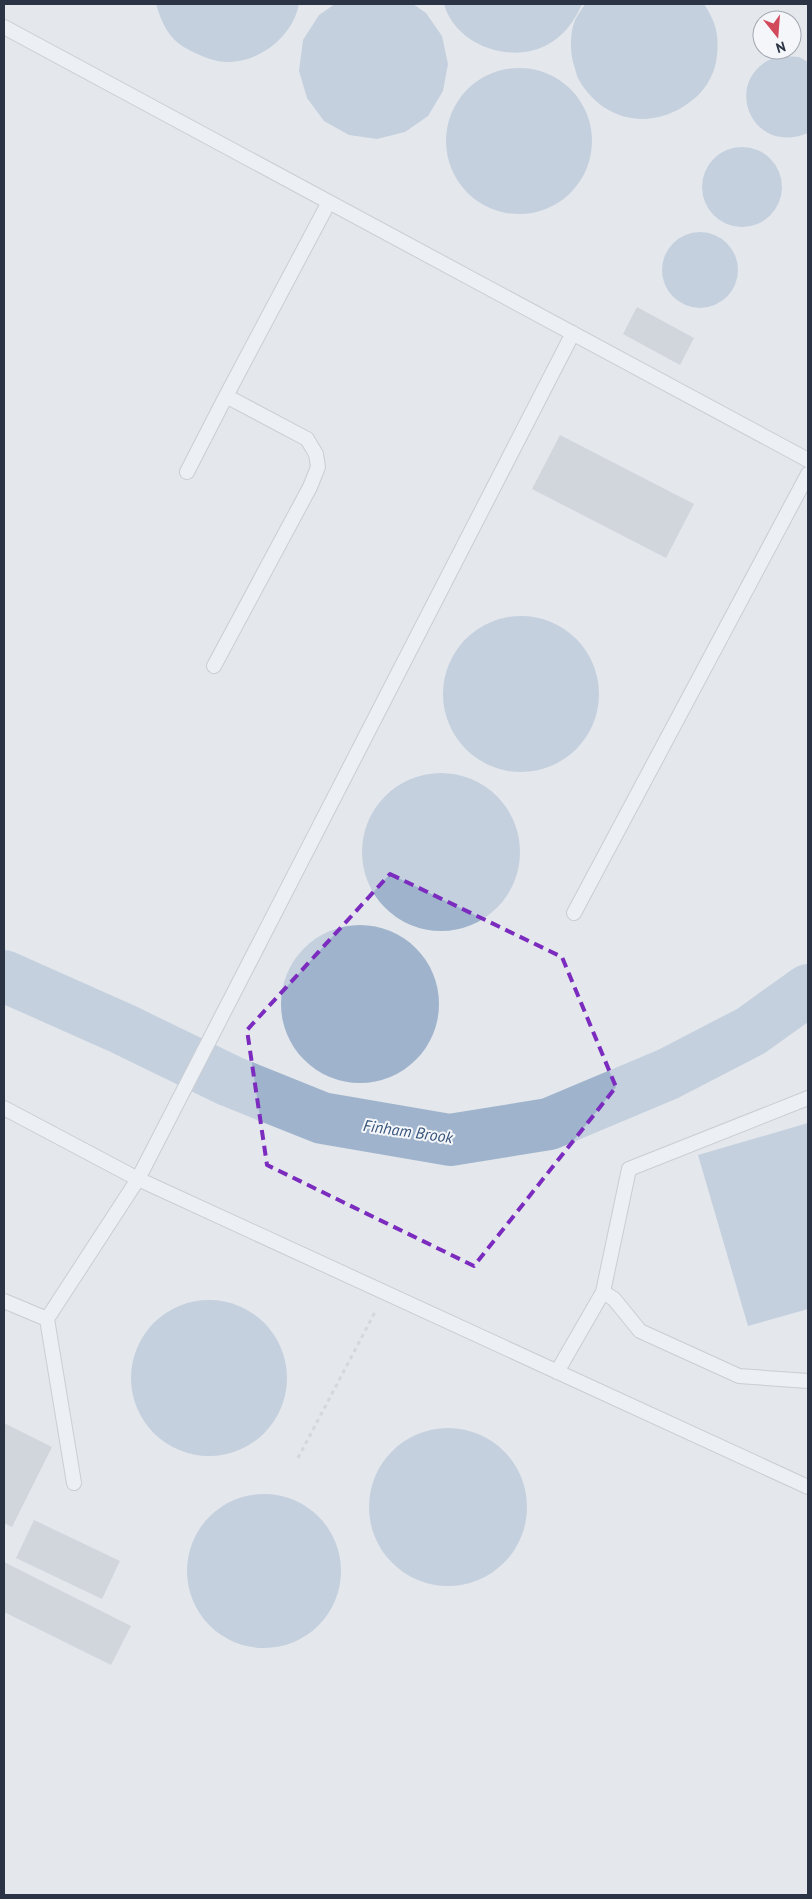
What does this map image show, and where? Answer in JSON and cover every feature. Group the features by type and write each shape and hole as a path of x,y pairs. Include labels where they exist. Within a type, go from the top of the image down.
{"lane":[{"path":"4,27 808,460"},
{"path":"187,472 329,202"},
{"path":"74,1483 47,1319 138,1179 573,333"},
{"path":"214,666 310,487 318,467 316,454 307,439 226,396"},
{"path":"574,913 808,474"},
{"path":"556,1372 603,1292 628,1169 808,1098"},
{"path":"4,1108 138,1179 384,1294 808,1487"},
{"path":"603,1292 614,1299 640,1331 739,1376 808,1381"},
{"path":"4,1301 47,1319"}],"path":[{"path":"298,1458 384,1294"}],"highlighted area":[{"path":"390,874 562,957 616,1087 474,1266 267,1165 247,1030"}],"water":[{"path":"156,4 299,4 290,26 275,44 254,56 243,60 226,62 216,61 200,55 178,43 164,25"},
{"path":"335,4 413,4 426,13 442,36 448,64 443,91 428,116 405,132 377,139 349,135 324,121 307,98 299,71 303,40 319,15"},
{"path":"444,4 582,4 572,23 551,43 530,51 515,53 485,47 471,40 459,30 450,18"},
{"path":"585,4 704,4 715,25 718,46 715,68 707,85 690,102 660,117 645,119 629,118 601,105 589,94 579,80 572,57 573,25"},
{"path":"802,59 808,62 808,133 788,137 772,135 759,126 750,114 746,100 748,85 755,71 769,60"},
{"path":"519,68 547,73 571,89 587,113 592,141 587,169 571,193 547,209 519,214 491,209 467,193 451,169 446,141 451,113 467,89 491,73"},
{"path":"734,147 750,147 764,153 776,165 782,179 782,195 776,209 764,221 750,227 734,227 720,221 708,209 702,195 702,179 708,165 720,153"},
{"path":"700,232 714,235 727,243 735,256 738,270 735,284 727,297 714,305 700,308 686,305 673,297 665,284 662,270 665,256 673,243 686,235"},
{"path":"513,616 529,616 544,619 558,625 571,633 582,644 596,671 599,694 598,709 590,731 582,744 571,755 544,769 529,772 513,772 498,769 484,763 471,755 460,744 446,717 443,702 443,686 446,671 452,657 460,644 471,633 498,619"},
{"path":"441,773 471,779 497,796 514,822 520,852 514,882 497,908 471,925 441,931 411,925 385,908 368,882 362,852 368,822 385,796 411,779"},
{"path":"368,925 383,928 397,934 416,948 426,960 436,981 439,1004 436,1027 426,1048 416,1060 404,1070 383,1080 368,1083 352,1083 337,1080 316,1070 294,1048 282,1019 281,996 284,981 294,960 316,938 345,926"},
{"path":"808,1123 808,1309 748,1326 698,1155"},
{"path":"201,1300 217,1300 232,1303 246,1309 259,1317 270,1328 284,1355 287,1378 286,1393 278,1415 270,1428 259,1439 232,1453 217,1456 201,1456 186,1453 172,1447 159,1439 148,1428 134,1401 131,1386 131,1370 134,1355 140,1341 148,1328 159,1317 186,1303"},
{"path":"456,1428 471,1431 485,1437 504,1451 514,1463 524,1484 527,1507 524,1530 514,1551 504,1563 492,1573 471,1583 456,1586 440,1586 425,1583 404,1573 382,1551 370,1522 369,1499 372,1484 382,1463 404,1441 433,1429"},
{"path":"264,1494 293,1500 307,1507 318,1517 328,1528 335,1542 341,1571 335,1600 328,1614 318,1625 307,1635 293,1642 264,1648 235,1642 221,1635 210,1625 200,1614 193,1600 187,1571 193,1542 200,1528 210,1517 221,1507 235,1500"}],"building":[{"path":"637,307 694,338 680,365 623,334"},
{"path":"560,435 694,504 666,558 532,489"},
{"path":"4,1423 52,1447 12,1527 4,1523"},
{"path":"34,1520 120,1561 102,1599 16,1558"},
{"path":"4,1562 131,1626 111,1665 4,1612"}],"waterway":[{"name":"Finham Brook","path":"4,976 123,1029 230,1081 322,1118 450,1140 549,1124 668,1074 751,1031 808,990"}]}
